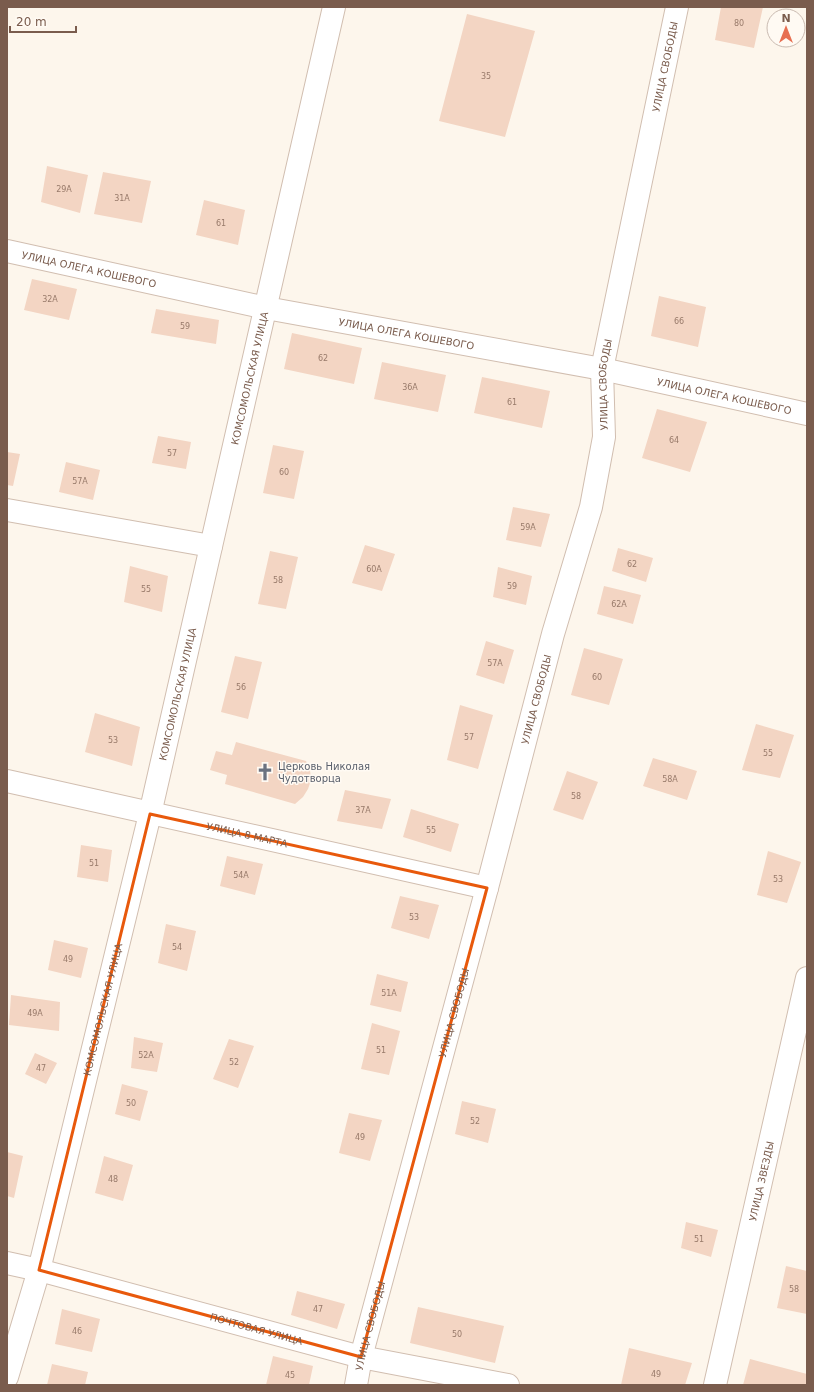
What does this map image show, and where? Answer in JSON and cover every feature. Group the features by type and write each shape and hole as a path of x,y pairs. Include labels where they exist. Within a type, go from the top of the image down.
{"street":[{"name":"КОМСОМОЛЬСКАЯ УЛИЦА","path":"7,1377 39,1270 150,814 334,7"},
{"name":"УЛИЦА СВОБОДЫ","path":"356,1385 361,1357 487,888 552,634 591,508 604,437 602,369 677,7"},
{"name":"УЛИЦА ОЛЕГА КОШЕВОГО","path":"7,252 266,308 602,369 807,414"},
{"path":"7,510 211,546"},
{"name":"УЛИЦА 8 МАРТА","path":"7,781 487,888"},
{"name":"УЛИЦА ЗВЕЗДЫ","path":"715,1385 807,978"},
{"name":"ПОЧТОВАЯ УЛИЦА","path":"7,1264 39,1270 361,1357 508,1385"}],"highlighted area":[{"path":"150,814 487,888 361,1357 39,1270"}],"building":[{"path":"721,7 763,7 754,48 715,40"},
{"path":"467,14 535,31 505,137 439,121"},
{"path":"47,166 88,175 80,213 41,202"},
{"path":"103,172 151,181 142,223 94,214"},
{"path":"204,200 245,210 238,245 196,235"},
{"path":"32,279 77,289 69,320 24,310"},
{"path":"659,296 706,307 698,347 651,336"},
{"path":"156,309 219,320 216,344 151,333"},
{"path":"292,333 362,348 354,384 284,369"},
{"path":"382,362 446,375 438,412 374,399"},
{"path":"482,377 550,391 542,428 474,413"},
{"path":"657,409 707,422 690,472 642,458"},
{"path":"158,436 191,442 186,469 152,463"},
{"path":"273,445 304,451 294,499 263,493"},
{"path":"7,452 20,454 13,486 7,485"},
{"path":"66,462 100,470 93,500 59,492"},
{"path":"513,507 550,514 541,547 506,540"},
{"path":"365,545 395,554 382,591 352,583"},
{"path":"618,548 653,558 646,582 612,571"},
{"path":"270,551 298,557 286,609 258,604"},
{"path":"130,566 168,576 162,612 124,602"},
{"path":"498,567 532,576 526,605 493,597"},
{"path":"604,586 641,595 633,624 597,614"},
{"path":"486,641 514,650 504,684 476,675"},
{"path":"584,648 623,659 609,705 571,695"},
{"path":"235,656 262,662 248,719 221,712"},
{"path":"460,705 493,715 478,769 447,760"},
{"path":"95,713 140,727 132,766 85,752"},
{"path":"756,724 794,735 780,778 742,770"},
{"name":"Церковь Николая Чудотворца","path":"236,742 306,761 310,770 311,780 303,797 295,804 225,784 227,775 210,770 216,751 232,755"},
{"path":"653,758 697,771 687,800 643,786"},
{"path":"567,771 598,782 583,820 553,810"},
{"path":"345,790 391,799 382,829 337,821"},
{"path":"411,809 459,824 451,852 403,837"},
{"path":"81,845 112,850 108,882 77,877"},
{"path":"768,851 801,862 787,903 757,895"},
{"path":"227,856 263,864 255,895 220,886"},
{"path":"400,896 439,905 429,939 391,928"},
{"path":"166,924 196,931 187,971 158,963"},
{"path":"54,940 88,948 81,978 48,970"},
{"path":"377,974 408,982 401,1012 370,1005"},
{"path":"11,995 60,1002 59,1031 9,1025"},
{"path":"372,1023 400,1031 389,1075 361,1069"},
{"path":"134,1037 163,1043 157,1072 131,1068"},
{"path":"229,1039 254,1046 238,1088 213,1079"},
{"path":"35,1053 57,1063 46,1084 25,1074"},
{"path":"122,1084 148,1091 140,1121 115,1114"},
{"path":"462,1101 496,1109 488,1143 455,1134"},
{"path":"349,1113 382,1120 370,1161 339,1153"},
{"path":"7,1152 23,1156 14,1198 7,1196"},
{"path":"104,1156 133,1165 123,1201 95,1193"},
{"path":"686,1222 718,1230 711,1257 681,1248"},
{"path":"786,1266 807,1271 807,1314 777,1308"},
{"path":"297,1291 345,1304 337,1329 291,1315"},
{"path":"418,1307 504,1326 495,1363 410,1343"},
{"path":"62,1309 100,1319 92,1352 55,1344"},
{"path":"629,1348 692,1363 685,1385 621,1385"},
{"path":"273,1356 313,1366 309,1385 266,1385"},
{"path":"750,1359 807,1374 807,1385 743,1385"},
{"path":"52,1364 88,1372 85,1385 47,1385"}],"place":[{"name":"Церковь Николая Чудотворца","path":"265,772"}]}
